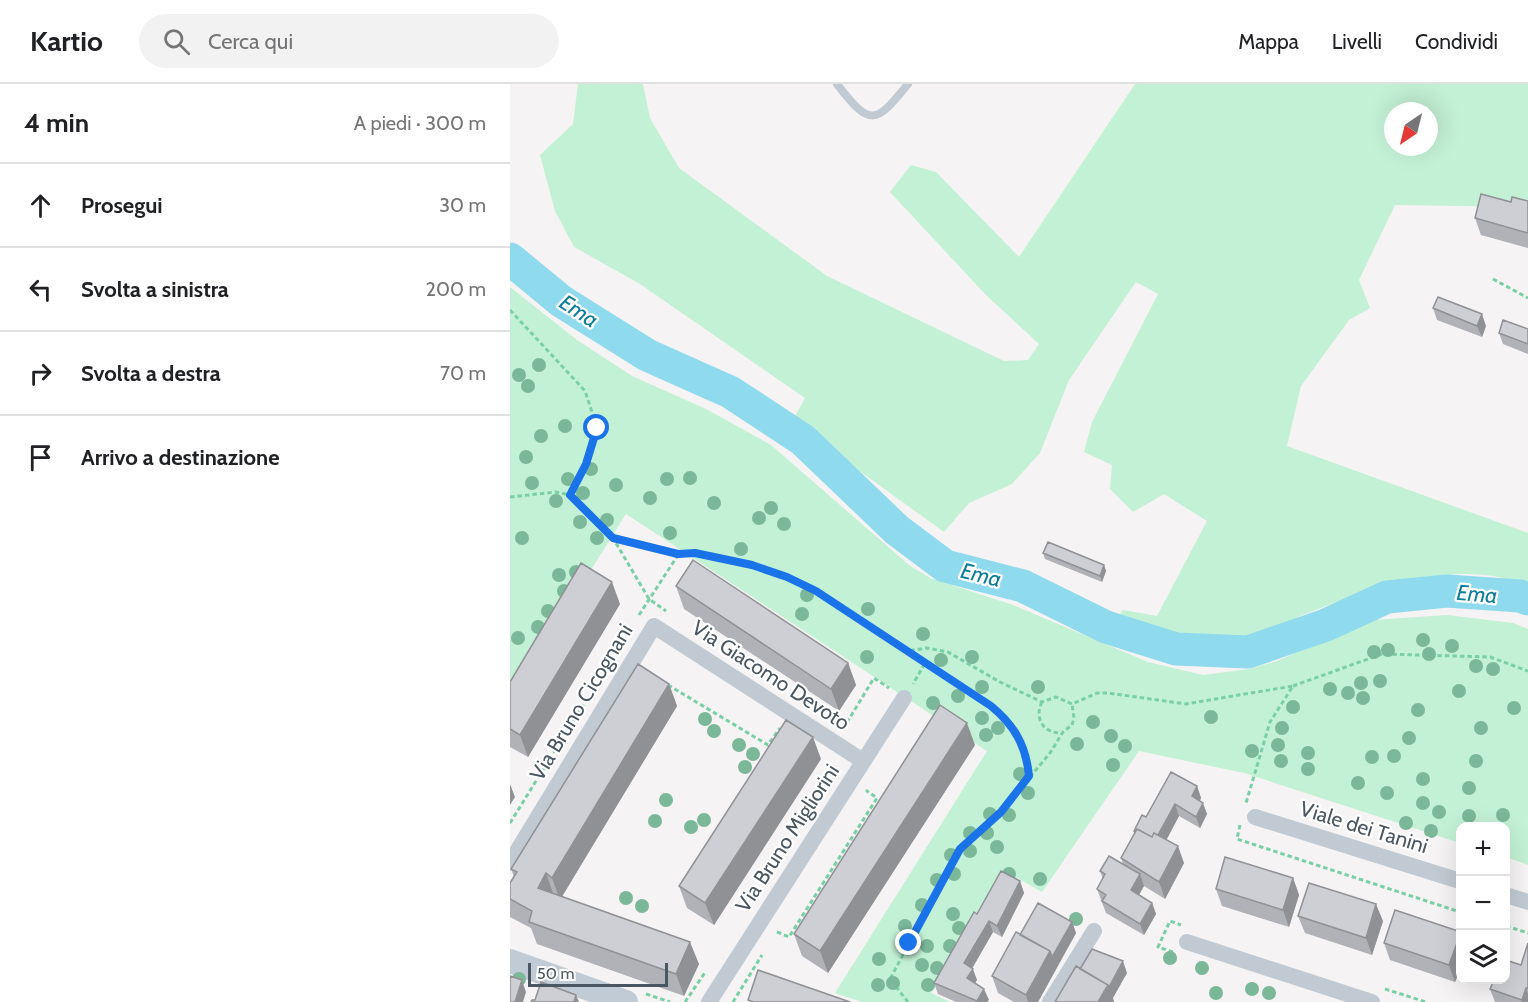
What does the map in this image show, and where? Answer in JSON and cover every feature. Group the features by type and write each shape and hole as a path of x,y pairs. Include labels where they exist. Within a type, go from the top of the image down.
{"main road":[{"path":"510,961 626,1002"}],"street":[{"name":"Via Giacomo Devoto","path":"654,626 863,761"},
{"name":"Via Bruno Cicognani","path":"510,863 654,626"},
{"name":"Via Bruno Migliorini","path":"709,1002 904,698"},
{"name":"Viale dei Tanini","path":"1249,815 1456,879"},
{"path":"1510,896 1528,902"},
{"path":"1050,1002 1094,931"},
{"path":"1187,942 1372,1002"}],"lane":[{"path":"837,84 857,110 872,117 882,114 908,84"}],"path":[{"path":"1493,279 1528,298"},
{"path":"510,310 585,391 597,428 586,464 570,495"},
{"path":"510,497 556,492 570,495 613,538 649,599 668,612"},
{"path":"613,538 678,554 695,553 741,563 787,577 816,591 1009,720 1027,758 1029,776"},
{"path":"636,620 678,554"},
{"path":"907,651 927,648 948,652 1042,702 1056,697 1072,704 1098,693 1186,704 1293,686 1382,654 1490,657 1528,671"},
{"path":"833,723 843,729 874,678 904,698 925,663"},
{"path":"664,682 768,745 780,728"},
{"path":"1293,686 1269,722 1249,815 1237,839 1456,910"},
{"path":"510,823 586,701"},
{"path":"1042,702 1039,713 1041,724 1051,732 1063,732"},
{"path":"908,1002 890,979 940,885 960,849 1001,812 1050,753 1074,718 1072,704"},
{"path":"771,940 778,930 789,937 877,798 867,792 873,782"},
{"path":"1510,927 1528,933"},
{"path":"733,1002 765,951"},
{"path":"685,1002 711,963"}],"green space":[{"path":"578,84 643,84 650,118 679,168 827,276 1004,361 1028,360 1039,344 985,294 890,192 911,165 936,172 1019,257 1135,84 1528,84 1528,207 1395,205 1359,280 1370,308 1349,320 1301,386 1287,446 1528,533 1528,587 1502,578 1474,574 1444,575 1413,580 1353,596 1263,633 1225,642 1177,638 1116,620 1123,610 1157,616 1207,521 1164,494 1133,512 1110,489 1112,465 1084,452 1092,422 1158,294 1136,282 1069,380 1040,453 1012,484 969,503 944,532 843,459 795,416 805,398 640,284 574,247 555,211 540,155 573,124"},
{"path":"510,287 577,340 632,376 706,409 771,445 909,565 930,578 1013,605 1148,662 1203,675 1249,669 1277,661 1373,620 1447,615 1513,623 1528,629 1528,865 1510,858 1510,822 1456,822 1456,842 1244,773 1139,751 1042,892 1003,870 931,993 950,1002 862,1002 835,993 987,751 626,514 510,698"}],"building":[{"path":"1481,194 1511,202 1512,197 1528,201 1528,233 1475,218"},
{"path":"1438,297 1482,314 1477,326 1433,308"},
{"path":"1503,320 1528,329 1528,344 1499,333"},
{"path":"1048,542 1104,565 1100,576 1043,553"},
{"path":"693,560 848,663 831,689 676,586"},
{"path":"581,563 612,582 520,735 510,729 510,682"},
{"path":"638,664 669,684 552,878 546,873 538,888 690,942 676,974 529,922 532,911 510,899 510,883 517,872 511,869"},
{"path":"940,705 967,723 820,951 794,934"},
{"path":"786,720 813,737 705,903 679,886"},
{"path":"1171,772 1197,786 1192,796 1203,803 1196,817 1175,804 1158,835 1154,833 1152,837 1137,829 1135,832 1142,815 1146,817"},
{"path":"1137,829 1152,837 1154,833 1178,846 1159,882 1121,858"},
{"path":"1109,856 1140,874 1131,890 1152,903 1140,924 1102,901 1106,895 1097,889 1105,874 1100,871"},
{"path":"1225,857 1293,878 1283,910 1216,889"},
{"path":"1001,871 1020,881 997,926 989,921 964,963 973,969 967,978 984,989 977,1001 934,983 974,912 977,914"},
{"path":"1309,883 1376,904 1366,938 1298,916"},
{"path":"1038,903 1072,922 1052,957 1050,951 1020,935"},
{"path":"1395,910 1456,930 1456,946 1449,965 1384,943"},
{"path":"1016,932 1050,951 1026,995 992,976"},
{"path":"1528,943 1528,988 1522,1000 1490,989 1492,984 1510,984 1510,961 1521,965"},
{"path":"1092,949 1123,961 1109,987 1080,969"},
{"path":"1076,966 1108,985 1098,1002 1055,1002"},
{"path":"758,970 850,1002 753,1002 748,1000"},
{"path":"510,976 522,980 515,1002 510,1002"},
{"path":"541,982 576,995 574,1002 531,1002 535,1000"}],"waterway":[{"name":"Ema","path":"510,259 561,301 647,355 730,392 803,440 897,530 945,566 1023,586 1106,627 1176,649 1248,652 1326,625 1387,597 1447,591 1520,596 1528,599"}],"route":[{"path":"597,428 586,464 570,495 613,538 678,554 695,553 752,565 787,577 816,591 1009,720 1020,739 1027,758 1029,776 1001,812 960,849 909,943"}]}
